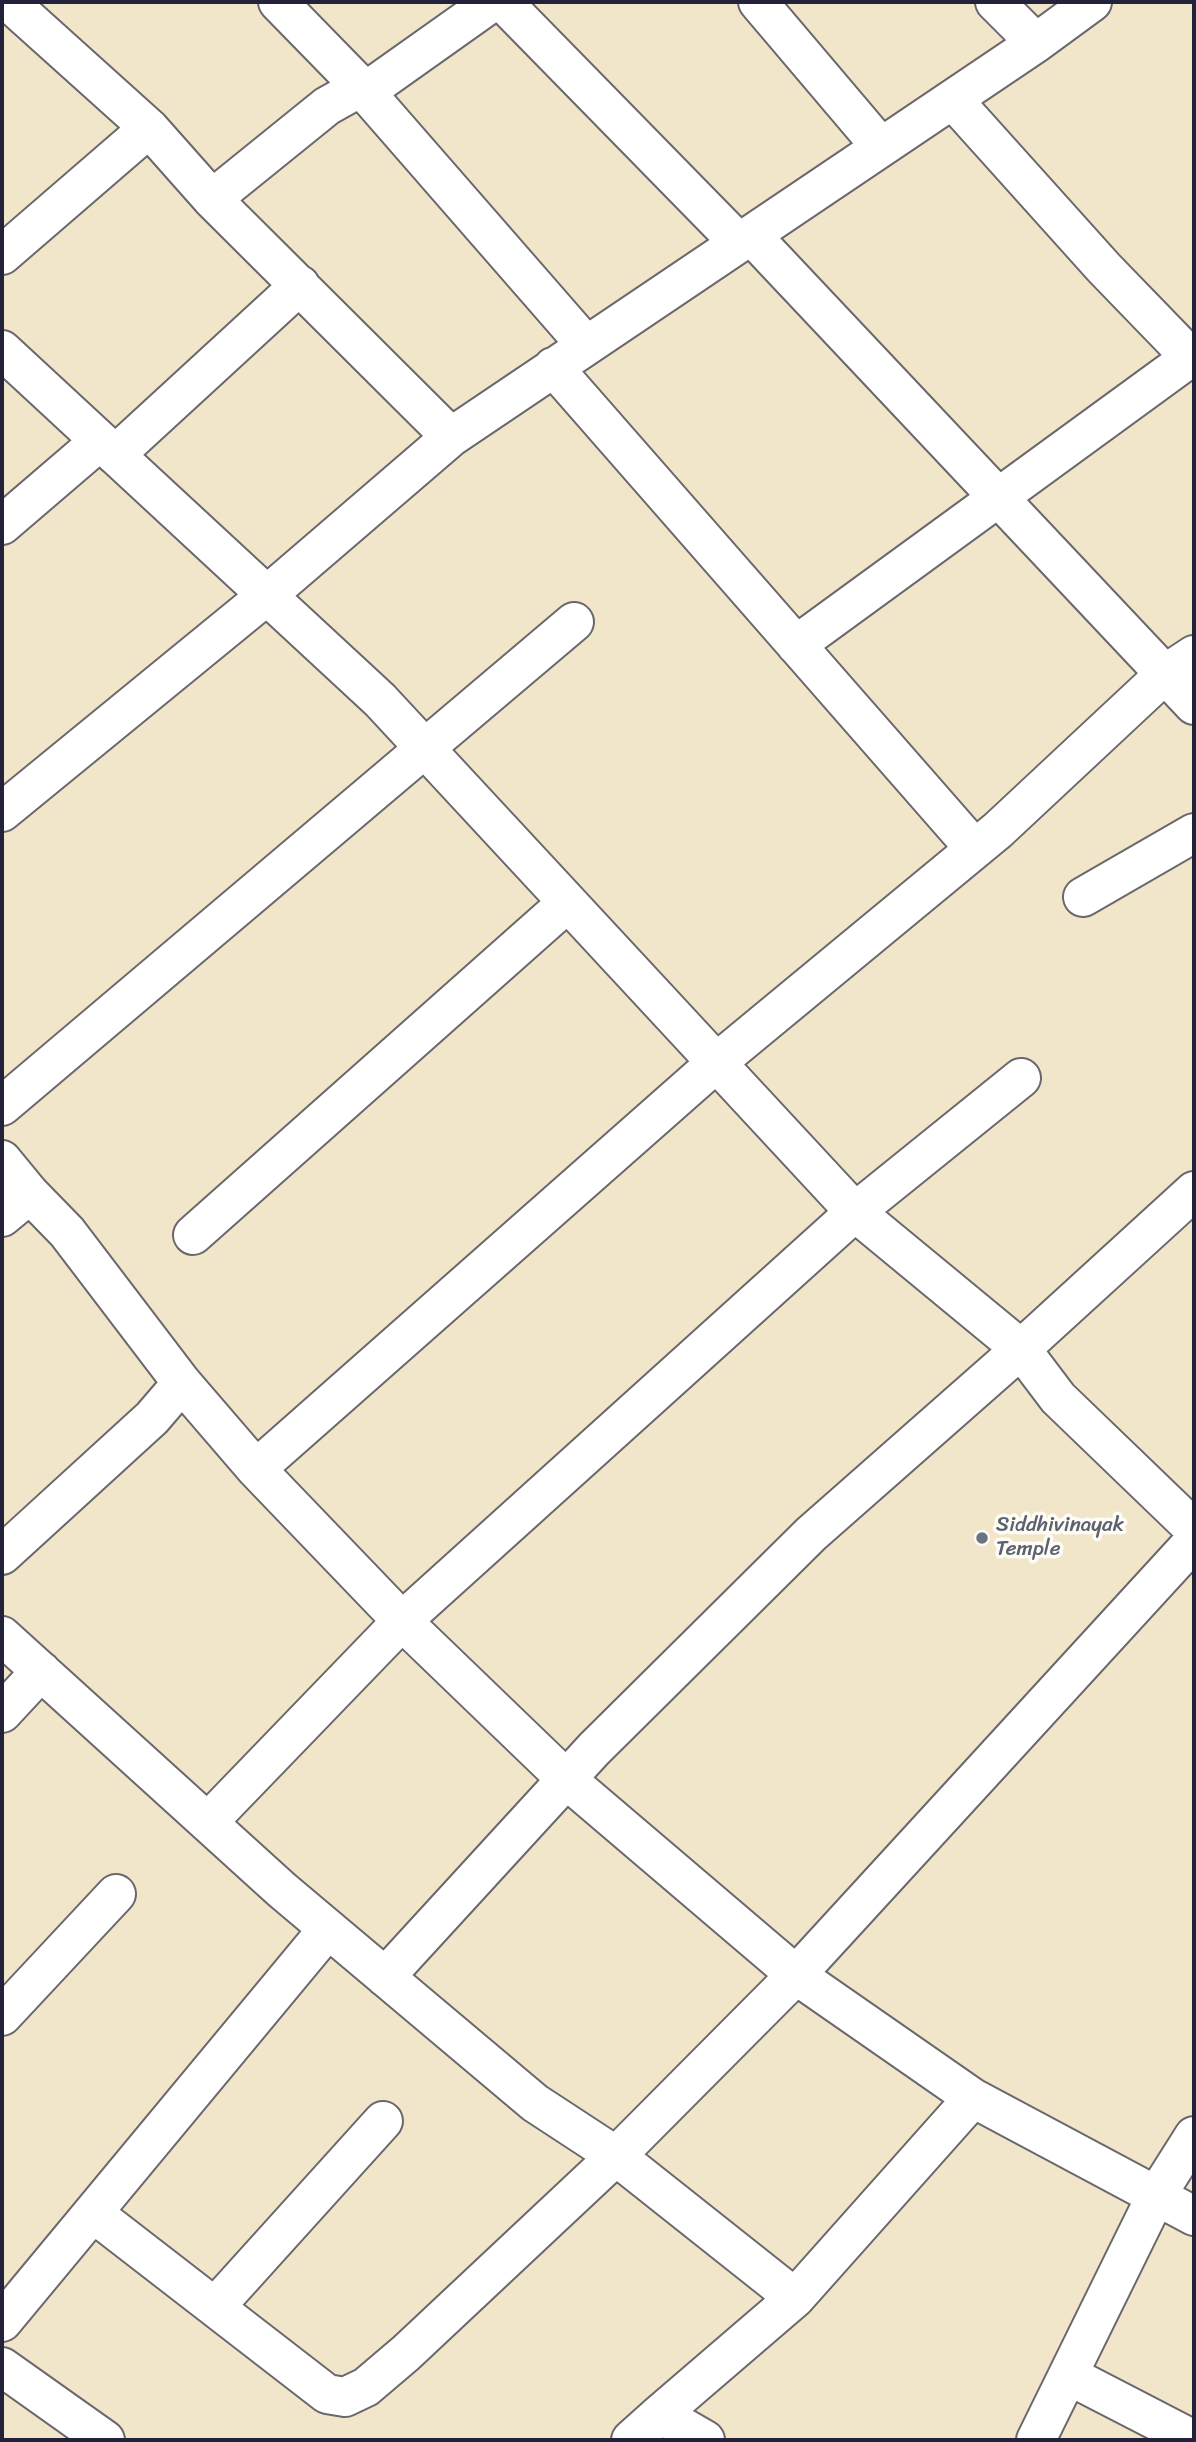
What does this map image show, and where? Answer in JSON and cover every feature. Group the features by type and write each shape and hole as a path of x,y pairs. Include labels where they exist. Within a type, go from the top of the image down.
{"street":[{"path":"9,2 149,128 212,199 451,437"},
{"path":"278,2 361,87 586,345"},
{"path":"212,199 327,106 361,87 376,85 492,2"},
{"path":"503,2 745,239 998,497 1180,665 1194,705"},
{"path":"758,2 881,147"},
{"path":"995,2 1035,43"},
{"path":"2,811 266,596 451,437 953,100 1092,2"},
{"path":"796,645 1192,359 1104,268 953,100"},
{"path":"2,255 149,128"},
{"path":"2,525 108,448 300,285"},
{"path":"2,350 380,700 855,1212 1021,1349 1058,1398 1194,1529"},
{"path":"553,367 975,849"},
{"path":"2,1106 574,622"},
{"path":"256,1469 716,1063 975,849 1180,665"},
{"path":"1083,897 1194,833"},
{"path":"193,1235 567,902"},
{"path":"208,1822 402,1621 855,1212 1021,1078"},
{"path":"2,1160 16,1206 67,1232 182,1383 256,1469 402,1621 566,1779 796,1975 973,2098 1194,2216"},
{"path":"385,1977 566,1779 811,1534 1021,1349 1194,1191"},
{"path":"2,1555 152,1418 182,1383"},
{"path":"93,2213 327,2394 345,2396 366,2387 406,2353 616,2156 796,1975 1194,1541"},
{"path":"2,1636 385,1977 536,2103 616,2156 795,2298"},
{"path":"2,1713 41,1671"},
{"path":"2,2016 116,1894"},
{"path":"2,2322 328,1929"},
{"path":"631,2440 795,2298 973,2098"},
{"path":"215,2307 383,2121"},
{"path":"1036,2440 1156,2196 1194,2136"},
{"path":"2,2367 105,2440"},
{"path":"1068,2375 1194,2440"},
{"path":"660,2414 705,2440"}],"place":[{"name":"Siddhivinayak Temple","path":"982,1538"}]}
